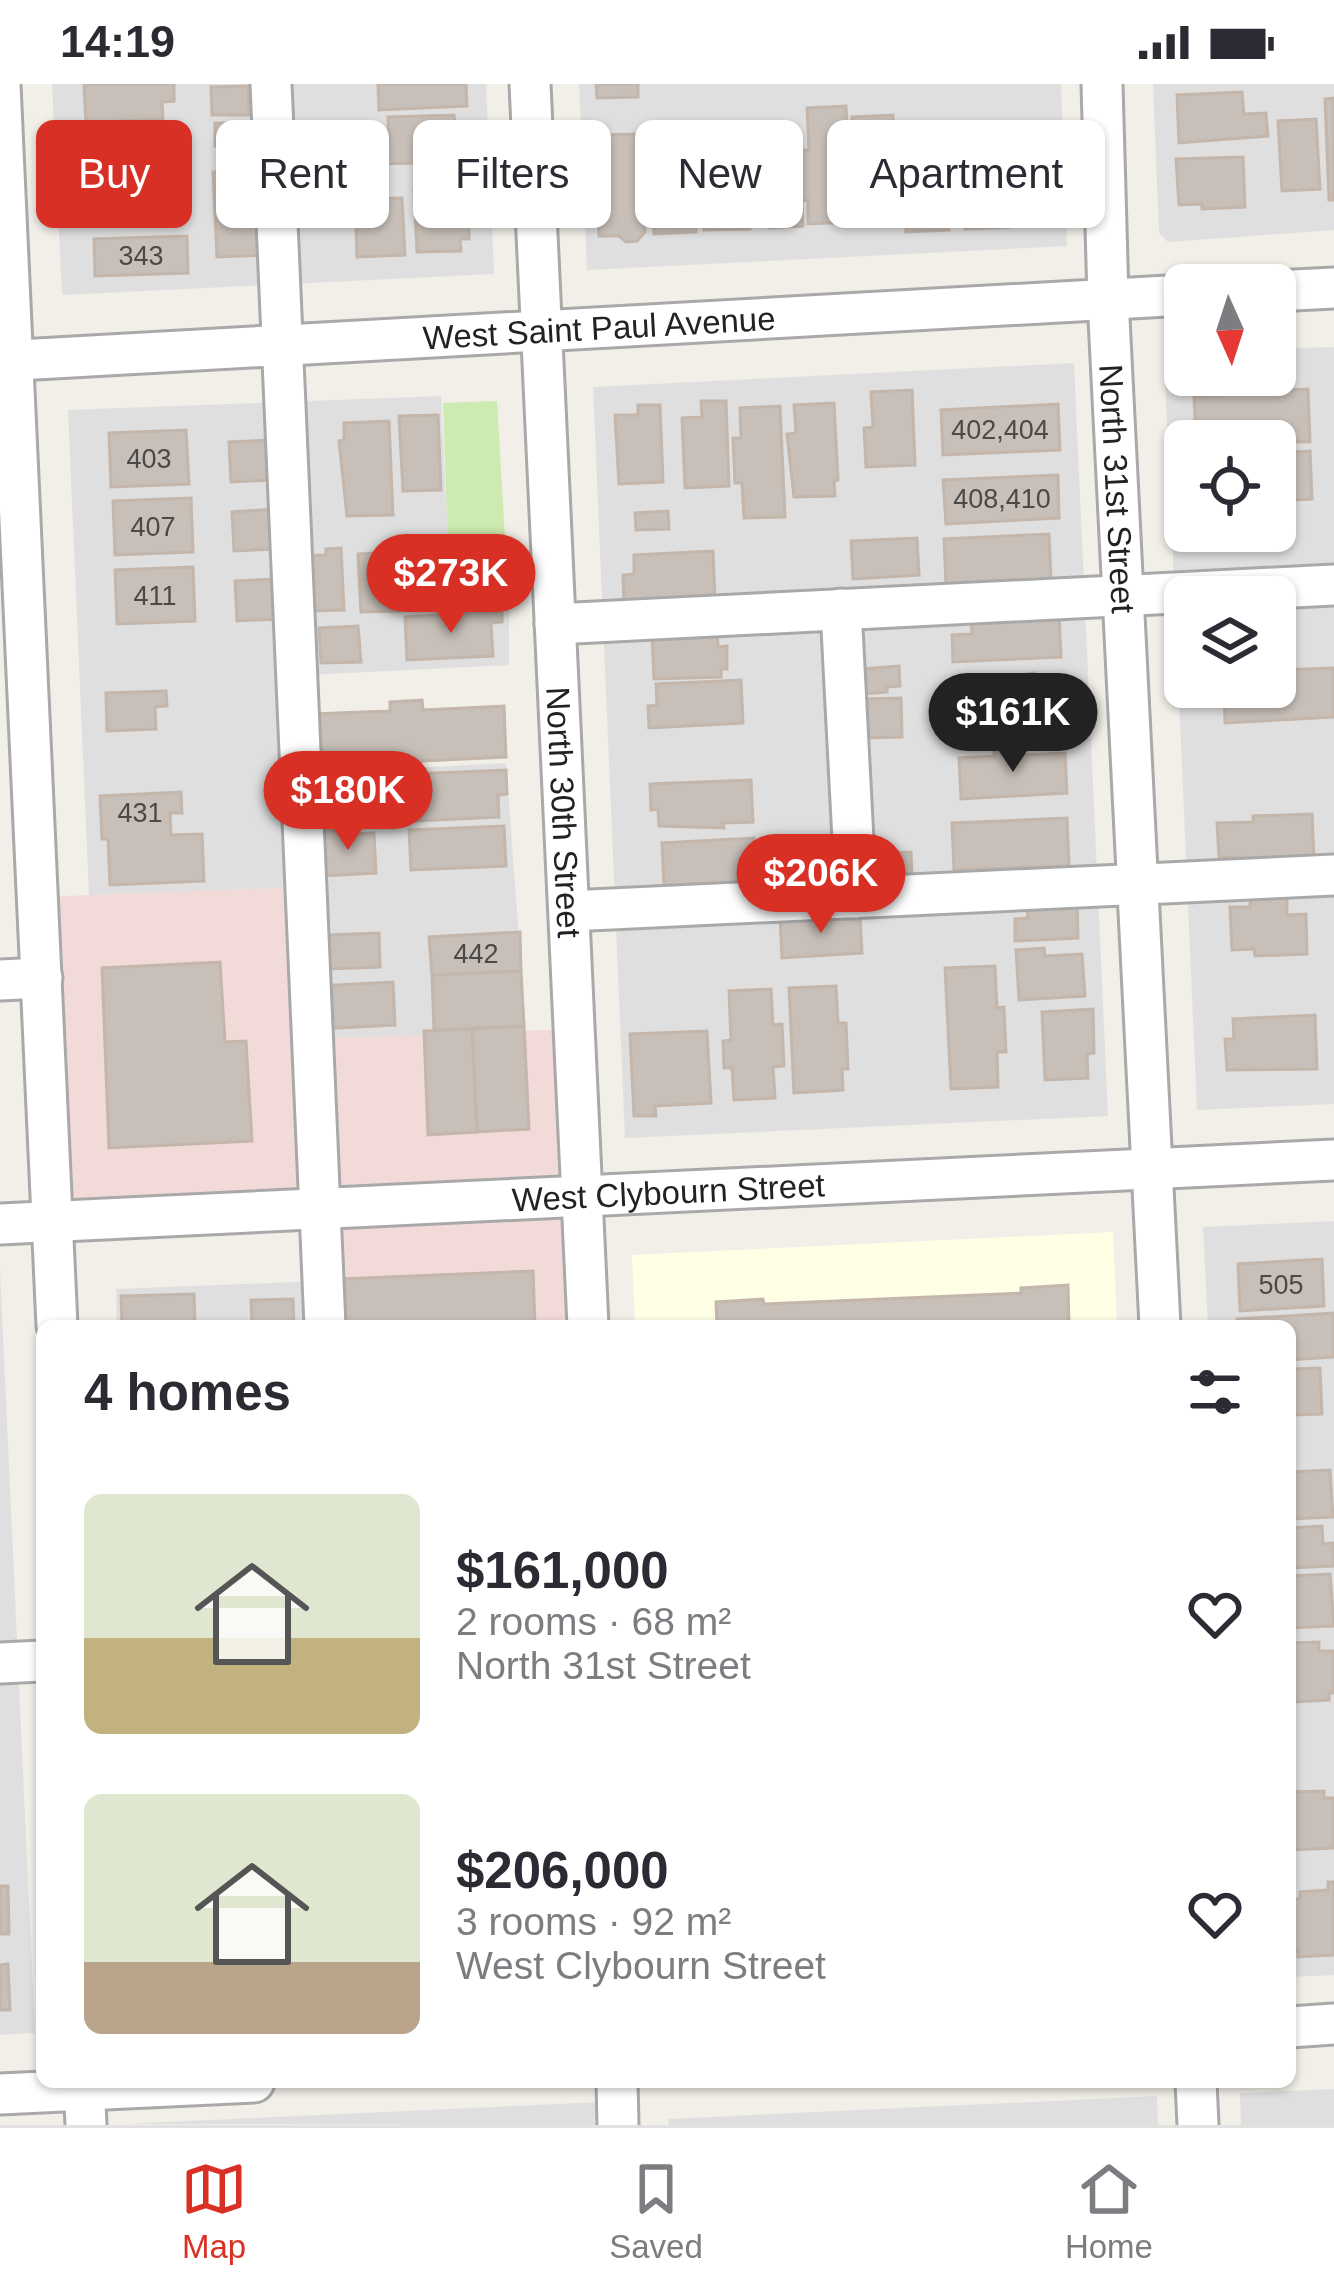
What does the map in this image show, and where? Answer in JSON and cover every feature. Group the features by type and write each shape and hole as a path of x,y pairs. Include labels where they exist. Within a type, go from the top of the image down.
{"street":[{"path":"271,84 325,1320"},
{"name":"North 30th Street","path":"530,84 588,1320"},
{"name":"North 31st Street","path":"1102,84 1108,299 1160,1320"},
{"path":"0,85 4,357 42,978 57,1320"},
{"path":"1296,290 1334,288"},
{"name":"West Saint Paul Avenue","path":"4,357 1164,296"},
{"path":"555,623 1334,585"},
{"path":"841,608 856,898"},
{"path":"569,911 1334,874"},
{"path":"0,980 42,978"},
{"name":"West Clybourn Street","path":"0,1224 1334,1160"},
{"path":"0,1663 36,1661"},
{"path":"1296,2026 1334,2024"},
{"path":"0,2094 85,2099 194,2088"},
{"path":"617,2088 618,2125"},
{"path":"1196,2088 1198,2125"}],"shaded area":[{"path":"52,84 486,84 488,120 413,120 413,228 492,228 494,274 62,295 59,228 192,228 192,120 54,120"},
{"path":"579,84 1061,84 1062,120 827,120 827,228 1066,228 1067,246 587,270 585,228 611,228 611,120 581,120"},
{"path":"1153,84 1334,84 1334,230 1168,242 1159,233"},
{"path":"1334,347 1334,1104 1197,1110 1179,708 1296,708 1296,576 1174,576 1173,552 1296,552 1296,420 1167,420 1166,396 1296,396 1296,348"},
{"path":"1074,363 1108,1116 625,1138 593,387"},
{"path":"441,396 451,608 509,606 509,665 308,675 315,773 506,763 526,1031 312,1039 305,887 89,895 68,410"},
{"path":"306,887 313,1039 574,1029 588,1320 325,1320 320,1211 51,1221 39,897"},
{"path":"1334,1221 1334,1975 1296,1977 1296,1320 1208,1320 1203,1227"},
{"path":"1113,1232 1117,1320 635,1320 632,1255"},
{"path":"0,1270 35,2033 0,2035"},
{"path":"323,1281 325,1320 117,1320 116,1289"},
{"path":"1334,2089 1334,2125 1241,2125 1240,2093"},
{"path":"1157,2096 1158,2125 669,2125 668,2119"},
{"path":"601,2102 602,2125 124,2124"}],"green space":[{"path":"497,401 509,606 450,608 443,403"}],"building":[{"path":"84,84 174,84 174,101 162,102 163,119 86,120"},
{"path":"378,84 466,84 467,106 379,110"},
{"path":"596,84 638,84 638,97 597,98"},
{"path":"248,86 249,115 212,115 211,87"},
{"path":"1242,92 1244,114 1266,113 1268,136 1179,143 1177,95"},
{"path":"1334,98 1334,200 1329,200 1325,99"},
{"path":"846,106 847,120 827,120 827,223 808,224 808,200 803,201 803,150 809,150 807,108"},
{"path":"454,115 455,120 413,120 413,163 389,164 388,117"},
{"path":"893,115 893,120 852,120"},
{"path":"1316,119 1320,189 1282,191 1278,121"},
{"path":"635,134 635,228 645,228 645,232 637,241 599,236 599,228 611,228 611,135"},
{"path":"1243,157 1245,207 1179,205 1176,159"},
{"path":"213,172 216,228 266,228 267,255 217,257"},
{"path":"389,198 402,198 405,255 357,257 356,228 389,228"},
{"path":"416,228 469,228 469,239 460,239 461,251 417,252"},
{"path":"654,228 696,228 696,232 654,234"},
{"path":"906,228 949,228 949,230 906,232"},
{"path":"187,236 188,273 95,276 94,239"},
{"path":"1296,389 1308,389 1310,442 1296,442 1296,420 1195,420 1194,397 1296,396"},
{"path":"912,390 915,465 866,467 864,428 873,427 871,392"},
{"path":"701,401 726,401 729,486 685,488 682,418 702,417"},
{"path":"834,403 835,496 794,497 787,434 796,433 794,405"},
{"path":"1058,404 1060,450 943,455 941,410"},
{"path":"638,405 660,405 663,482 619,484 615,415 638,415"},
{"path":"780,406 785,517 744,518 742,483 735,483 733,438 741,438 740,408"},
{"path":"438,415 441,490 403,491 399,416"},
{"path":"389,421 393,515 347,516 339,441 344,440 344,423"},
{"path":"186,430 189,484 111,487 109,433"},
{"path":"271,440 273,480 231,482 229,442"},
{"path":"1310,451 1312,499 1296,500 1296,452"},
{"path":"1058,475 1059,518 946,524 943,480"},
{"path":"191,498 193,552 115,555 113,501"},
{"path":"274,509 276,549 234,551 232,512"},
{"path":"668,511 669,529 636,530 635,513"},
{"path":"1049,534 1051,580 946,585 944,539"},
{"path":"917,538 919,575 853,579 851,541"},
{"path":"341,548 344,610 308,611 306,556"},
{"path":"713,551 715,599 624,603 623,575 634,574 634,555"},
{"path":"398,552 400,611 361,612 358,554"},
{"path":"193,567 195,621 117,624 115,570"},
{"path":"277,579 279,619 237,621 235,581"},
{"path":"502,611 502,622 491,623 493,656 407,660 405,617"},
{"path":"1059,614 1061,657 953,662 952,635 972,634 971,619"},
{"path":"358,626 361,662 321,663 319,628"},
{"path":"717,629 718,647 727,646 727,669 721,669 721,677 654,679 652,632"},
{"path":"899,666 900,686 862,694 861,669"},
{"path":"1334,668 1334,717 1225,723 1225,708 1296,708 1296,669"},
{"path":"1035,673 1035,682 1063,681 1065,726 968,731 966,682"},
{"path":"741,680 743,723 649,728 648,706 657,705 656,684"},
{"path":"166,691 167,706 155,707 156,729 107,731 106,693"},
{"path":"901,698 902,737 866,738 865,699"},
{"path":"422,700 423,710 504,706 506,757 315,766 313,714 390,711 390,702"},
{"path":"1022,748 1022,755 1065,753 1067,793 961,799 959,758"},
{"path":"506,770 507,794 498,795 499,817 416,821 413,774"},
{"path":"369,773 371,812 328,812 327,774"},
{"path":"751,780 753,822 723,823 724,828 659,826 658,809 651,810 650,784"},
{"path":"181,792 182,813 170,813 171,835 202,834 204,881 110,885 100,796"},
{"path":"1312,814 1314,859 1219,857 1217,823"},
{"path":"1067,818 1069,866 954,870 952,823"},
{"path":"504,826 506,866 411,870 409,830"},
{"path":"349,830 349,834 374,833 376,873 323,876 322,831"},
{"path":"754,838 756,881 664,886 662,843"},
{"path":"911,852 912,876 873,879 871,854"},
{"path":"1287,897 1287,915 1306,914 1307,954 1255,956 1254,949 1232,950 1230,907 1250,907 1250,899"},
{"path":"1077,899 1078,938 1015,941 1015,919 1028,918 1027,901"},
{"path":"860,915 862,953 782,958 780,919"},
{"path":"520,932 521,971 432,975 429,937"},
{"path":"379,933 380,967 327,969 326,935"},
{"path":"1044,948 1045,956 1082,954 1085,996 1019,1000 1016,950"},
{"path":"220,962 225,1042 246,1041 252,1141 109,1148 102,968"},
{"path":"995,966 997,1008 1004,1007 1006,1052 997,1052 998,1087 951,1089 945,968"},
{"path":"521,971 524,1026 434,1030 432,975"},
{"path":"393,982 395,1025 321,1029 319,986"},
{"path":"836,986 838,1023 846,1023 848,1069 842,1069 843,1090 794,1093 789,988"},
{"path":"771,989 773,1025 782,1024 784,1066 773,1067 775,1098 734,1100 732,1068 724,1068 723,1041 731,1040 729,991"},
{"path":"1093,1009 1094,1053 1087,1054 1088,1078 1045,1080 1042,1012"},
{"path":"1315,1015 1317,1069 1227,1070 1225,1039 1234,1039 1233,1019"},
{"path":"524,1026 529,1129 477,1132 472,1029"},
{"path":"472,1029 477,1132 428,1135 424,1031"},
{"path":"707,1031 711,1103 655,1106 656,1116 634,1116 630,1034"},
{"path":"1322,1259 1324,1306 1240,1311 1238,1264"},
{"path":"533,1271 535,1320 344,1320 342,1279"},
{"path":"1068,1285 1069,1320 717,1320 716,1302 1021,1293 1021,1288"},
{"path":"194,1294 195,1320 122,1320 121,1296"},
{"path":"293,1299 294,1320 252,1320 251,1300"},
{"path":"1334,1313 1334,1357 1296,1360 1296,1320 1237,1319"},
{"path":"1320,1368 1322,1414 1296,1415 1296,1369"},
{"path":"1330,1470 1333,1517 1296,1519 1296,1472"},
{"path":"1322,1526 1323,1544 1334,1543 1334,1566 1296,1568 1296,1528"},
{"path":"1330,1574 1334,1626 1296,1628 1296,1576"},
{"path":"1319,1642 1319,1651 1334,1651 1334,1693 1329,1693 1329,1700 1296,1702 1296,1643"},
{"path":"1324,1791 1324,1798 1334,1798 1334,1848 1296,1850 1296,1792"},
{"path":"1328,1882 1334,1882 1334,1955 1298,1957 1296,1899 1300,1892 1328,1890"},
{"path":"0,1886 8,1886 9,1934 0,1934"},
{"path":"8,1964 10,2010 0,2010 0,1965"}]}
